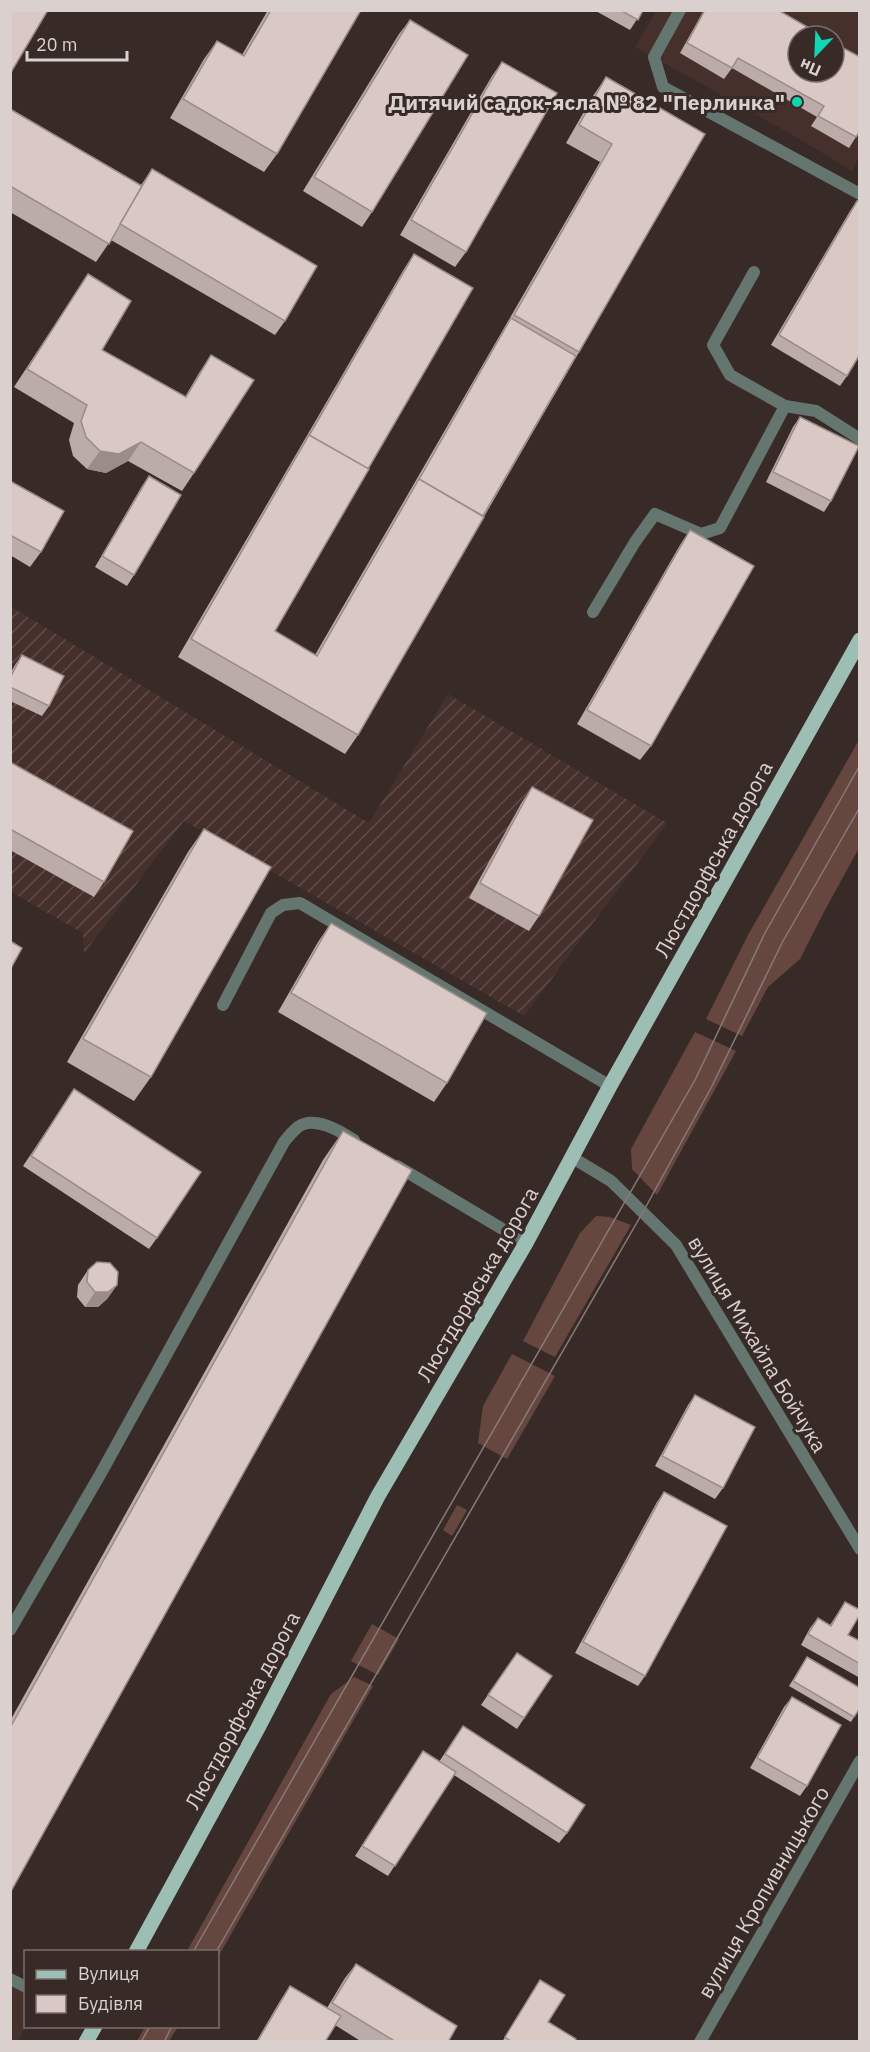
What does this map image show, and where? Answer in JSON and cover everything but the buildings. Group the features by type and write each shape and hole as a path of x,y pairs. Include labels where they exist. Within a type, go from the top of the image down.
{"main road":[{"name":"Люстдорфська дорога","path":"137,1950 258,1728 378,1496 526,1243 610,1086 860,640"},
{"path":"86,2042 93,2028"}],"street":[{"path":"680,10 654,57 663,87 860,194"},
{"path":"754,272 713,345 730,375 785,406 816,411 860,439"},
{"path":"593,612 635,542 655,514 701,534 720,528 785,406"},
{"path":"223,1005 271,913 284,905 300,903 610,1086"},
{"path":"10,1630 101,1473 284,1142 299,1126 315,1123 337,1130 367,1147"},
{"name":"вулиця Михайла Бойчука","path":"573,1158 611,1181 676,1245 860,1549"},
{"path":"387,1159 526,1243"},
{"name":"вулиця Кропивницького","path":"700,2042 860,1761"},
{"path":"10,1978 24,1985"}],"shaded area":[{"name":"Дитячий садок-ясла № 82 \"Перлинка\"","path":"656,11 859,11 859,157 852,171 635,47"},
{"path":"10,606 369,823 448,694 667,823 524,1016 184,821 84,953 83,933 11,892"},
{"path":"859,740 859,848 800,959 768,987 742,1036 706,1019 748,935"},
{"path":"695,1032 736,1051 657,1195 632,1169 631,1149"},
{"path":"596,1216 610,1217 631,1225 555,1357 523,1341 580,1233"},
{"path":"512,1354 555,1376 507,1459 478,1443 483,1406"},
{"path":"457,1505 467,1510 452,1536 443,1530"},
{"path":"372,1624 399,1639 378,1675 351,1661"},
{"path":"354,1677 373,1686 219,1955 219,1950 188,1950 331,1694"},
{"path":"10,1973 24,1981 25,2028 18,2041 11,2041"},
{"path":"144,2028 177,2028 169,2041 137,2041"}],"tram line":[{"path":"194,1950 695,1080 765,933 860,765"},
{"path":"217,1950 643,1212 711,1088 783,941 860,807"},
{"path":"141,2042 149,2028"},
{"path":"164,2042 171,2028"}],"place":[{"name":"Дитячий садок-ясла № 82 \"Перлинка\"","path":"797,102"}]}
